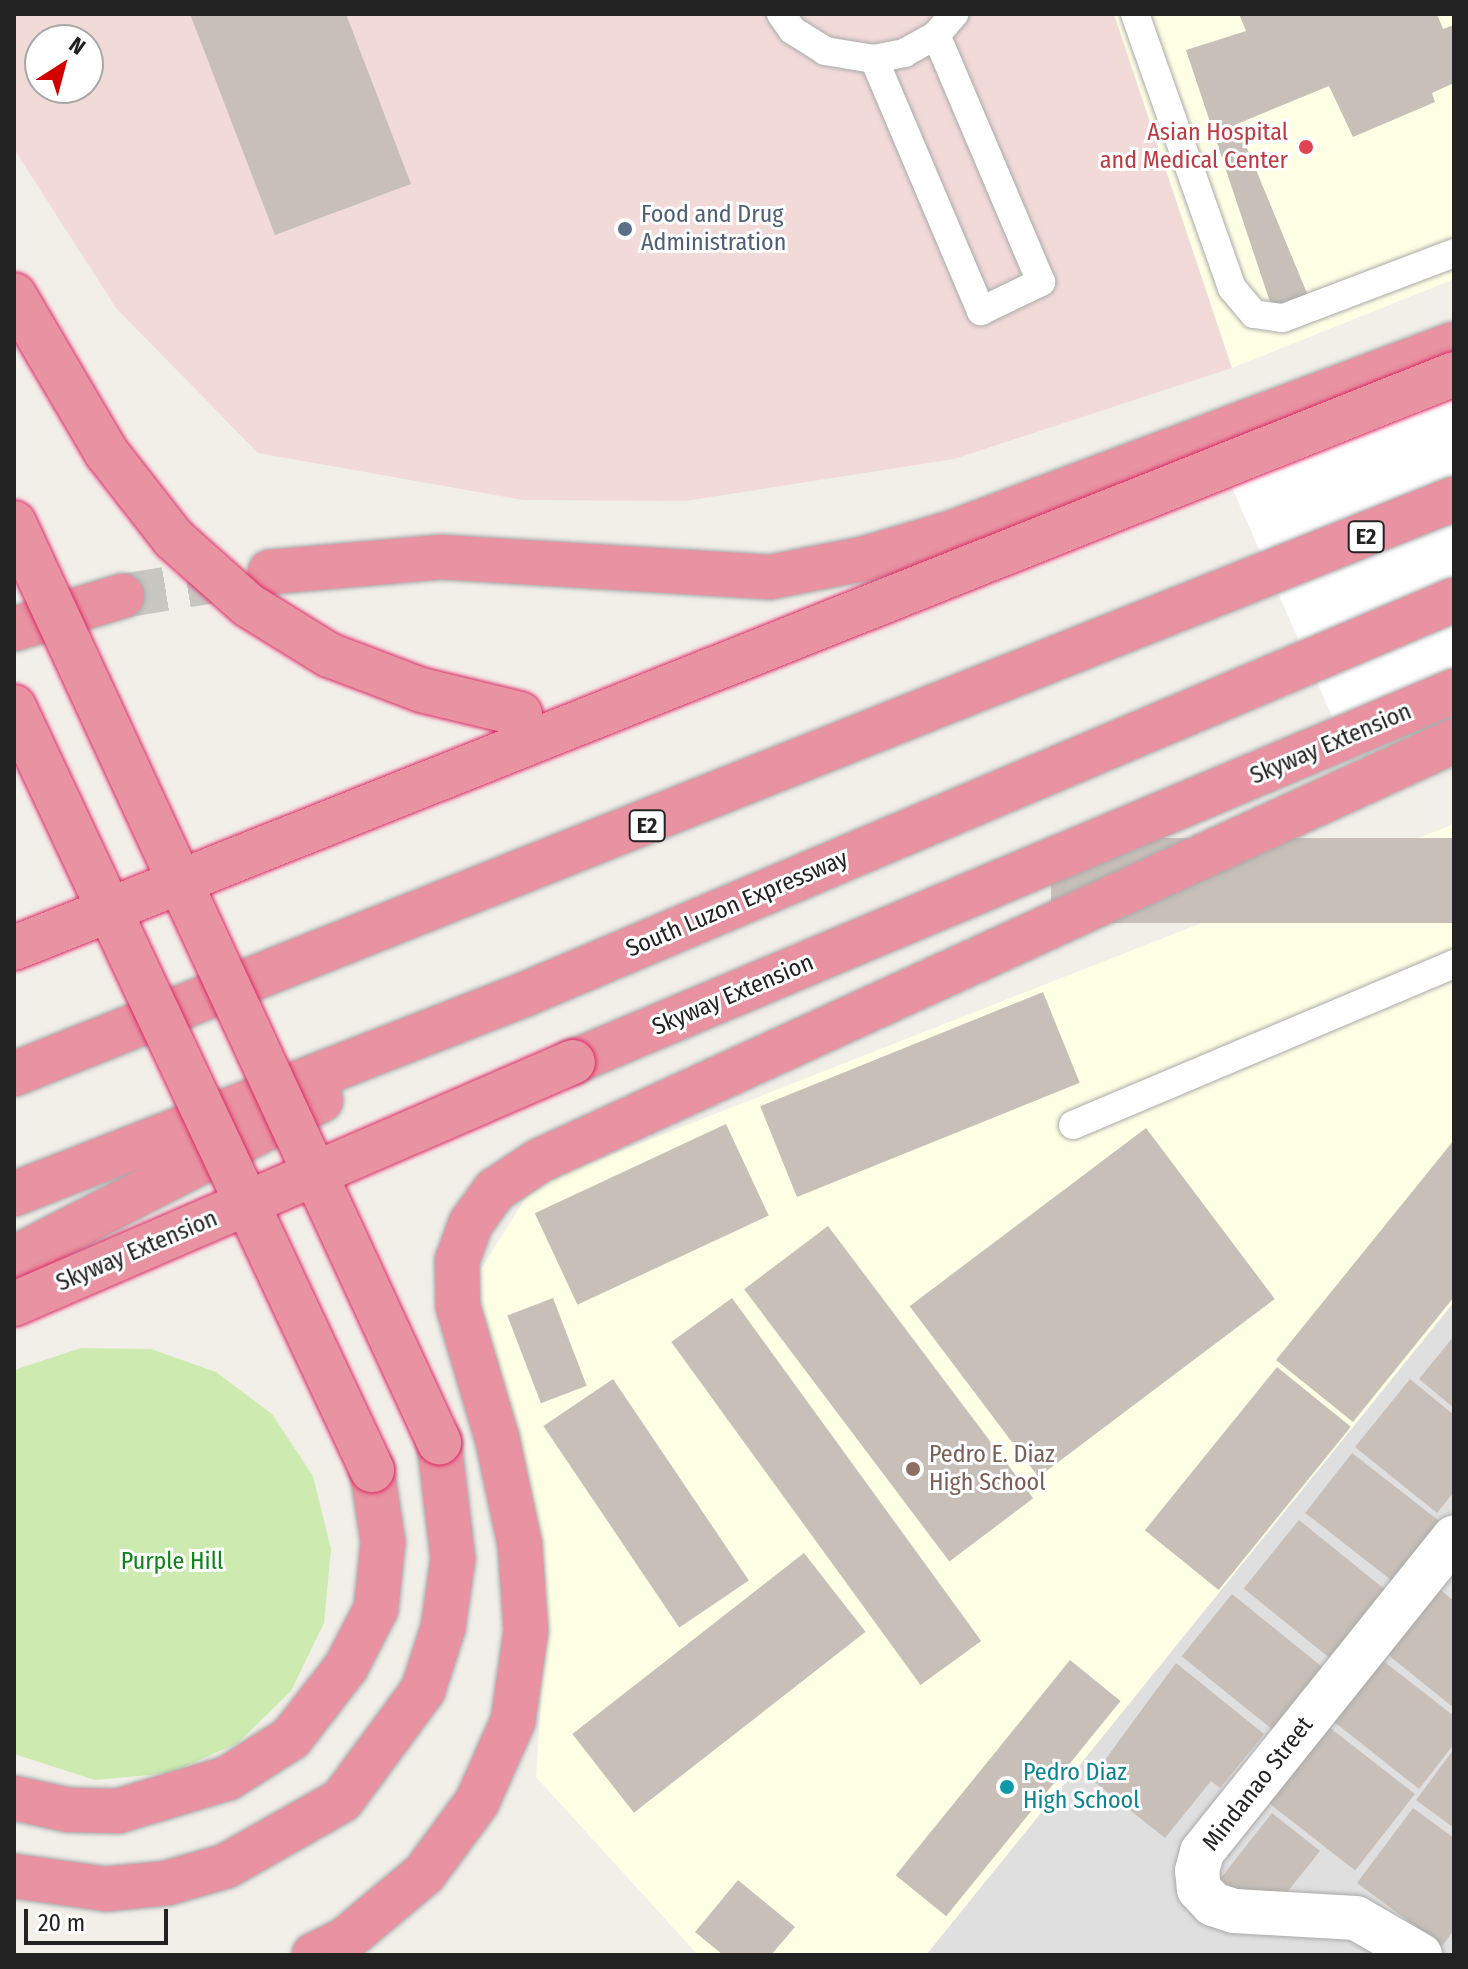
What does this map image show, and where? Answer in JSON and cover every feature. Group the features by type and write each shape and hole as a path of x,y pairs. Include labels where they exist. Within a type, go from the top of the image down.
{"highway":[{"path":"14,295 106,452 174,539 248,605 329,655 421,690 520,714 641,709 741,676 1454,391"},
{"path":"270,572 441,557 770,577 863,559 951,533 1454,344"},
{"path":"14,948 1454,374"},
{"name":"E2","path":"14,1074 1279,574 1454,499"},
{"path":"14,523 439,1442 453,1559 443,1628 423,1690 342,1800 237,1860 167,1883 106,1889 16,1877"},
{"path":"14,629 122,596"},
{"name":"South Luzon Expressway","path":"14,1194 528,993 1454,600"},
{"name":"Skyway Extension","path":"14,1304 1454,691"},
{"path":"14,707 372,1470 383,1542 376,1609 346,1667 291,1738 228,1778 118,1811 69,1810 14,1798"},
{"path":"314,1955 345,1940 424,1874 477,1802 513,1721 526,1631 520,1545 497,1438 458,1306 457,1261 471,1223 495,1190 539,1161 1454,741"},
{"path":"14,1258 528,993"}],"street":[{"name":"Mindanao Street","path":"1420,1955 1356,1918 1234,1911 1213,1904 1199,1889 1197,1871 1202,1852 1454,1537"}],"lane":[{"path":"781,14 792,30 825,51 874,59 904,53 945,25 1041,282 981,311 874,59"},
{"path":"1135,14 1232,288 1254,314 1283,318 1454,253"},
{"path":"1073,1125 1454,964"}],"shaded area":[{"name":"Food and Drug Administration","path":"14,14 1114,14 1232,368 954,459 685,501 523,500 258,453 116,308 14,149"},
{"name":"Asian Hospital and Medical Center","path":"1114,14 1454,14 1454,279 1232,368"},
{"name":"Pedro E. Diaz High School","path":"1454,824 1454,1302 926,1955 698,1955 536,1777 545,1637 467,1291 534,1185"},
{"path":"1454,1302 1454,1955 926,1955"}],"green space":[{"name":"Purple Hill","path":"81,1348 151,1349 216,1372 272,1414 313,1476 331,1549 324,1623 291,1691 238,1743 170,1773 95,1780 14,1754 14,1370"}],"pier":[{"path":"1454,374 1454,677 1338,730 1223,467"}],"building":[{"path":"190,14 346,14 411,184 275,235"},
{"path":"1239,14 1437,14 1443,29 1454,25 1454,83 1432,93 1435,102 1353,137 1329,86 1237,124 1309,298 1293,304 1271,305 1186,50 1246,31"},
{"path":"1051,838 1454,838 1454,923 1051,923"},
{"path":"1043,992 1080,1083 797,1197 760,1106"},
{"path":"726,1124 769,1216 577,1305 535,1213"},
{"path":"1146,1128 1275,1299 1038,1477 910,1306"},
{"path":"1454,1140 1454,1297 1353,1422 1276,1360"},
{"path":"828,1226 1033,1498 949,1562 744,1289"},
{"path":"553,1298 587,1386 541,1403 507,1316"},
{"path":"732,1298 981,1641 921,1685 671,1342"},
{"path":"1454,1336 1454,1408 1419,1379"},
{"path":"1277,1367 1351,1427 1219,1590 1145,1530"},
{"path":"613,1379 749,1580 679,1627 543,1426"},
{"path":"1410,1379 1454,1415 1454,1492 1437,1513 1355,1447"},
{"path":"1352,1453 1439,1521 1393,1581 1305,1513"},
{"path":"1299,1520 1388,1592 1332,1660 1244,1588"},
{"path":"804,1553 866,1632 634,1813 572,1734"},
{"path":"1438,1588 1454,1601 1454,1708 1387,1654"},
{"path":"1232,1594 1327,1671 1276,1733 1182,1656"},
{"name":"Pedro Diaz High School","path":"1070,1660 1121,1701 946,1916 896,1875"},
{"path":"1382,1660 1454,1716 1454,1744 1419,1789 1333,1721"},
{"path":"1176,1663 1264,1734 1220,1788 1211,1781 1165,1838 1091,1779"},
{"path":"1329,1727 1415,1794 1355,1871 1269,1803"},
{"path":"1454,1749 1454,1828 1416,1800"},
{"path":"1413,1808 1454,1838 1454,1930 1442,1946 1357,1883"},
{"path":"1272,1813 1320,1851 1288,1891 1244,1898 1220,1879"},
{"path":"738,1880 795,1927 771,1955 723,1955 695,1932"}],"tunnel":[{"path":"122,596 252,575"}],"place":[{"name":"Asian Hospital and Medical Center","path":"1306,147"},
{"name":"Food and Drug Administration","path":"625,229"},
{"name":"Pedro E. Diaz High School","path":"913,1469"},
{"name":"Pedro Diaz High School","path":"1007,1787"}]}
